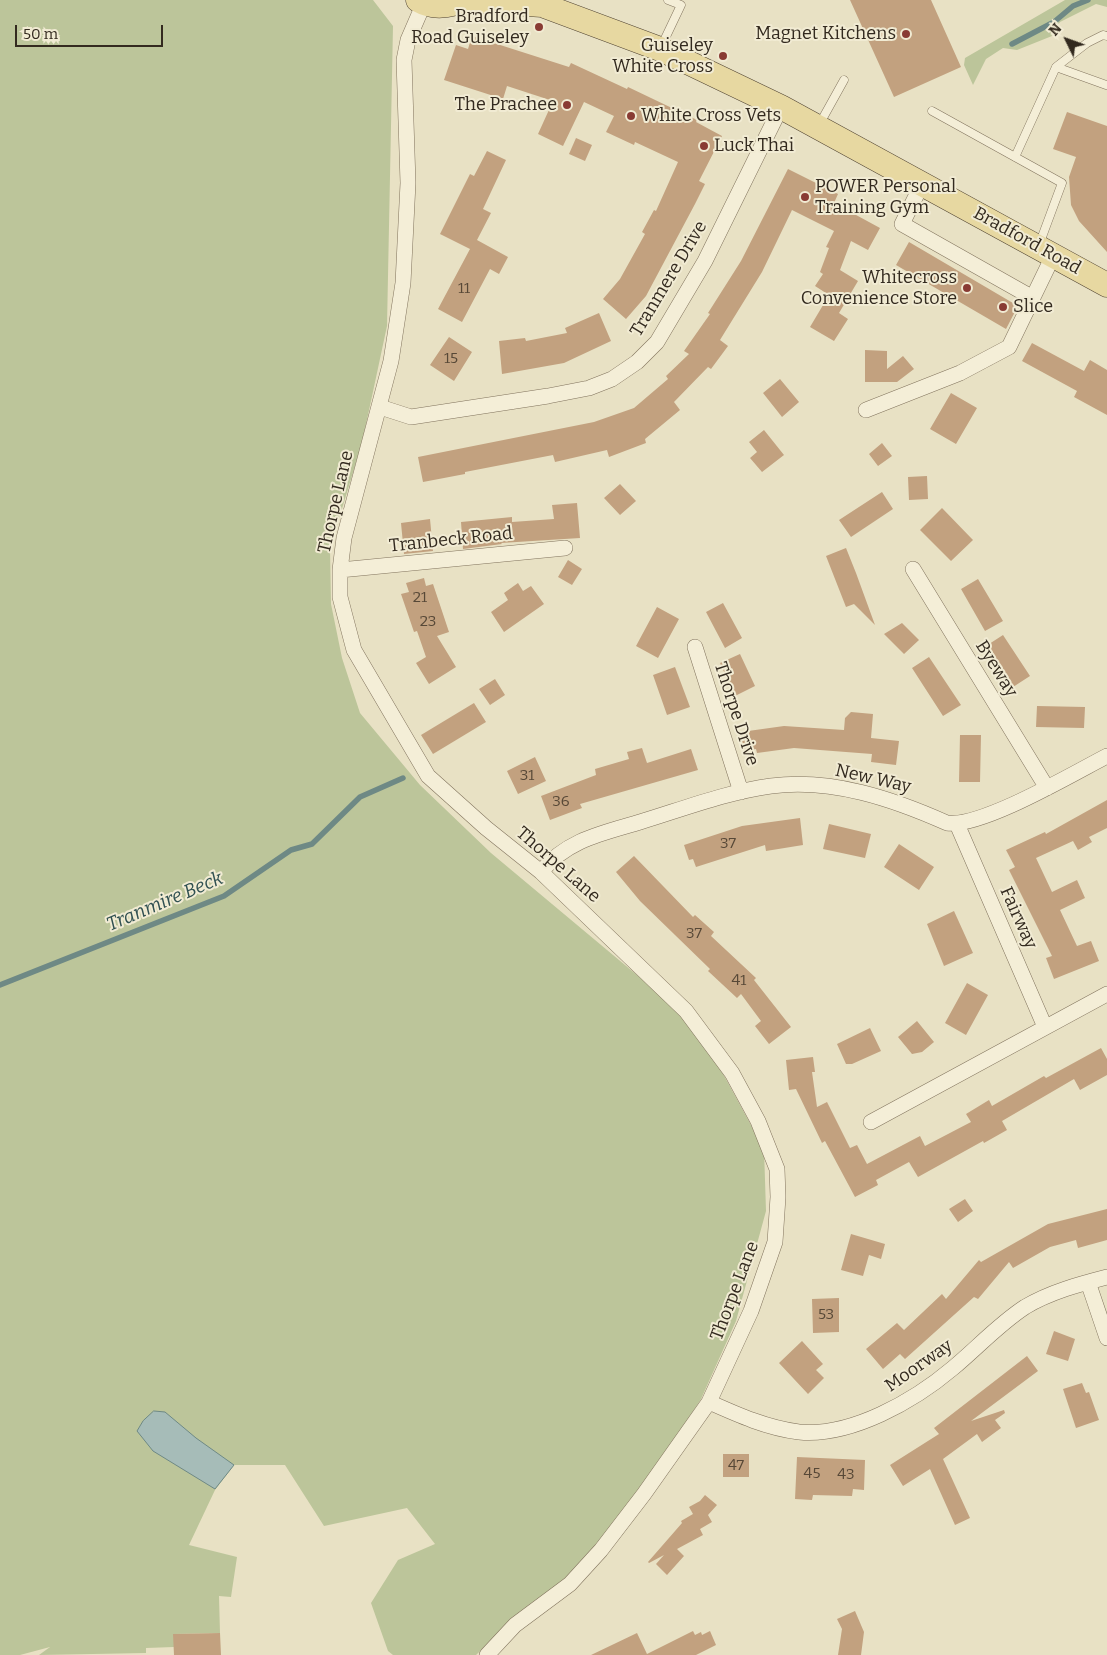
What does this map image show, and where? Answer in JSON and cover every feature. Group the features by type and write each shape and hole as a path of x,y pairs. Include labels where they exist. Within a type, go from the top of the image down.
{"main road":[{"name":"Bradford Road","path":"421,2 438,6 452,5 465,0 539,2 660,49 781,107 1107,285"}],"street":[{"name":"Thorpe Lane","path":"421,2 408,40 404,60 408,183 403,283 392,353 380,407 344,538 340,570 340,597 354,650 428,776 486,828 541,872 686,1011 732,1073 758,1121 777,1169 778,1197 775,1242 751,1311 709,1402 644,1494 601,1550 570,1584 516,1625 487,1655"},
{"name":"Tranmere Drive","path":"380,407 411,417 548,396 589,388 612,379 637,362 657,342 705,261 781,107"},
{"path":"922,184 902,224 1034,298"},
{"path":"866,410 960,373 1009,347 1034,298 1046,252"},
{"name":"Tranbeck Road","path":"340,570 565,548"},
{"name":"Byeway","path":"912,569 1047,788"},
{"name":"Thorpe Drive","path":"695,647 741,792"},
{"path":"957,824 981,818 1047,788 1107,756"},
{"name":"New Way","path":"541,872 557,855 582,840 741,792 773,786 838,788 884,799 957,824"},
{"name":"Fairway","path":"957,824 1046,1027"},
{"path":"871,1122 1107,994"},
{"name":"Moorway","path":"709,1402 755,1422 800,1432 842,1428 877,1416 917,1395 1026,1307 1049,1296 1088,1282 1107,1278"},
{"path":"1088,1282 1107,1338"}],"lane":[{"path":"660,49 681,5 668,0"},
{"path":"1015,157 1056,67 1087,43 1103,35 1107,36"},
{"path":"1056,67 1106,86"},
{"path":"818,127 844,80"},
{"path":"932,112 1062,183 1046,252"}],"green space":[{"path":"0,0 373,0 393,26 387,326 362,443 330,548 331,604 342,658 360,713 420,785 491,853 674,1006 721,1070 764,1149 766,1211 736,1321 701,1399 615,1533 574,1573 504,1628 476,1655 393,1655 388,1651 371,1603 398,1560 435,1544 407,1508 324,1526 285,1465 234,1465 215,1490 189,1545 237,1557 231,1597 219,1596 220,1633 174,1634 174,1647 146,1648 146,1653 39,1655 50,1647 20,1655 0,1655"},
{"path":"1065,0 1107,0 1107,7 1096,4 1060,22 1052,36 1017,50 1003,48 986,59 973,85 964,65 965,58"}],"water":[{"path":"154,1411 165,1412 196,1438 234,1465 215,1489 153,1451 137,1431 143,1421"}],"building":[{"name":"Magnet Kitchens","path":"850,0 931,0 961,67 894,97"},
{"path":"472,36 569,67 571,63 627,89 628,87 697,120 696,122 722,136 699,181 705,184 695,204 646,296 626,319 603,299 620,279 645,234 642,232 654,210 656,211 678,162 635,142 634,145 606,132 614,116 584,102 563,146 538,134 553,101 507,86 503,99 444,80 456,45 468,49"},
{"path":"1067,112 1107,126 1107,252 1079,221 1071,205 1069,177 1076,157 1053,149"},
{"path":"576,138 592,145 585,161 569,154"},
{"path":"487,151 506,160 483,209 491,213 477,240 508,257 499,274 490,269 462,322 438,309 470,249 440,234 470,174 474,176"},
{"path":"788,169 838,194 834,203 880,228 868,250 851,241 840,270 858,281 839,313 848,319 834,341 810,327 829,295 815,286 823,274 820,272 829,248 826,247 834,231 792,210 762,272 720,340 728,346 711,369 708,367 674,402 680,410 645,439 646,443 609,457 607,450 555,462 553,455 423,482 418,457 594,422 634,408 668,379 666,376 689,354 684,351 710,314 708,313 741,261"},
{"path":"909,242 1018,306 1006,329 896,265"},
{"path":"599,313 611,341 564,363 502,374 499,341 525,338 526,341 567,333 565,328"},
{"path":"449,337 472,352 454,381 430,365"},
{"path":"1032,343 1084,371 1090,360 1107,370 1107,415 1074,397 1077,391 1022,361"},
{"path":"865,350 887,351 887,369 903,356 914,369 897,382 865,382"},
{"path":"780,379 799,402 782,417 763,393"},
{"path":"951,393 977,408 956,444 930,429"},
{"path":"764,430 784,455 762,472 750,458 757,452 749,442"},
{"path":"882,443 892,456 878,466 869,454"},
{"path":"927,476 928,499 909,500 908,477"},
{"path":"620,484 636,501 620,515 604,498"},
{"path":"882,492 893,509 851,537 839,520"},
{"path":"577,503 580,538 501,543 463,549 461,522 512,517 512,522 554,519 552,505"},
{"path":"942,508 973,540 951,561 920,530"},
{"path":"430,519 433,551 404,554 401,523"},
{"path":"846,548 875,625 854,604 846,607 826,556"},
{"path":"568,560 582,569 572,585 558,577"},
{"path":"424,578 426,586 433,584 449,632 437,636 456,667 429,684 416,663 426,657 417,631 414,632 401,594 409,592 406,583"},
{"path":"978,579 1003,621 985,631 961,589"},
{"path":"518,583 523,591 531,586 544,604 504,632 491,612 508,600 504,593"},
{"path":"723,603 742,638 725,648 706,612"},
{"path":"657,607 679,619 658,658 636,646"},
{"path":"902,623 919,640 904,654 884,634"},
{"path":"1003,635 1030,676 1013,687 986,646"},
{"path":"740,654 755,686 735,696 720,663"},
{"path":"929,657 961,705 943,716 912,668"},
{"path":"675,667 690,707 667,715 653,675"},
{"path":"495,679 505,695 490,705 479,689"},
{"path":"474,703 486,722 433,754 421,735"},
{"path":"1037,706 1085,707 1084,728 1036,727"},
{"path":"851,712 873,714 871,738 899,741 896,765 871,762 872,754 794,748 757,753 756,749 743,751 741,732 784,726 844,730 845,718"},
{"path":"960,735 981,735 980,782 959,782"},
{"path":"642,748 647,763 691,749 698,770 580,804 582,808 550,820 541,796 596,775 595,769 629,759 627,752"},
{"path":"535,757 546,781 518,794 507,771"},
{"path":"1107,800 1107,828 1089,837 1092,842 1078,850 1073,841 1036,858 1052,892 1077,880 1085,898 1060,910 1077,946 1091,941 1099,961 1054,979 1046,958 1052,956 1009,870 1015,867 1006,850 1045,832 1046,834"},
{"path":"800,818 803,845 766,851 765,845 696,867 693,859 689,860 684,845 742,826"},
{"path":"829,824 871,834 865,858 823,849"},
{"path":"899,844 934,867 919,890 884,867"},
{"path":"634,856 693,917 695,915 714,932 711,936 756,978 754,980 791,1027 769,1044 755,1026 761,1021 741,994 737,998 708,971 710,969 640,901 616,872"},
{"path":"954,911 973,953 944,966 927,924"},
{"path":"967,983 988,995 966,1035 945,1023"},
{"path":"917,1021 934,1042 922,1052 912,1054 898,1037"},
{"path":"870,1028 881,1051 852,1064 846,1064 837,1044"},
{"path":"1101,1048 1107,1059 1107,1075 1080,1090 1074,1079 1002,1121 1007,1130 984,1143 983,1141 918,1177 909,1162 876,1180 878,1185 855,1197 825,1141 822,1143 796,1089 789,1090 786,1060 813,1057 815,1072 812,1072 817,1107 827,1102 850,1148 857,1145 867,1164 920,1136 925,1146 971,1122 966,1114 989,1100 992,1106 1044,1076 1046,1078"},
{"path":"965,1199 973,1211 958,1222 949,1209"},
{"path":"1107,1209 1107,1240 1078,1248 1076,1240 1050,1247 1013,1268 1009,1262 978,1299 974,1297 905,1359 900,1354 883,1369 866,1349 897,1323 904,1330 942,1294 946,1299 979,1260 981,1262 1048,1224"},
{"path":"851,1234 885,1244 881,1259 869,1255 863,1276 841,1270"},
{"path":"839,1298 839,1332 813,1333 812,1299"},
{"path":"1054,1331 1075,1339 1068,1361 1046,1354"},
{"path":"802,1341 823,1364 816,1370 824,1378 808,1394 779,1363"},
{"path":"1027,1356 1038,1371 971,1421 1004,1410 1005,1413 995,1420 1001,1428 982,1442 977,1434 943,1459 970,1518 955,1525 930,1469 903,1486 890,1465 939,1434 934,1428"},
{"path":"1082,1383 1086,1393 1089,1392 1099,1420 1076,1428 1063,1389"},
{"path":"723,1454 749,1454 749,1477 723,1477"},
{"path":"797,1457 865,1460 864,1490 853,1489 852,1496 813,1495 812,1500 795,1499"},
{"path":"705,1495 717,1505 708,1515 712,1522 700,1529 703,1535 677,1549 684,1556 667,1575 656,1564 664,1555 648,1562 682,1523 681,1521 693,1514 689,1507 700,1501"},
{"path":"855,1611 864,1632 861,1655 838,1655 842,1629 837,1619"},
{"path":"693,1631 695,1635 701,1632 702,1635 710,1631 716,1645 696,1655 591,1655 637,1633 647,1654"},
{"path":"220,1633 221,1655 174,1655 173,1634"}],"waterway":[{"name":"Tranmire Beck","path":"1012,44 1054,22 1073,6 1088,0"},
{"name":"Tranmire Beck","path":"0,985 224,896 291,850 312,844 360,797 403,778"}],"place":[{"name":"Bradford Road Guiseley","path":"539,27"},
{"name":"Magnet Kitchens","path":"906,34"},
{"name":"Guiseley White Cross","path":"723,56"},
{"name":"The Prachee","path":"567,105"},
{"name":"White Cross Vets","path":"631,116"},
{"name":"Luck Thai","path":"704,146"},
{"name":"POWER Personal Training Gym","path":"805,197"},
{"name":"Whitecross Convenience Store","path":"967,288"},
{"name":"Slice","path":"1003,307"}]}
